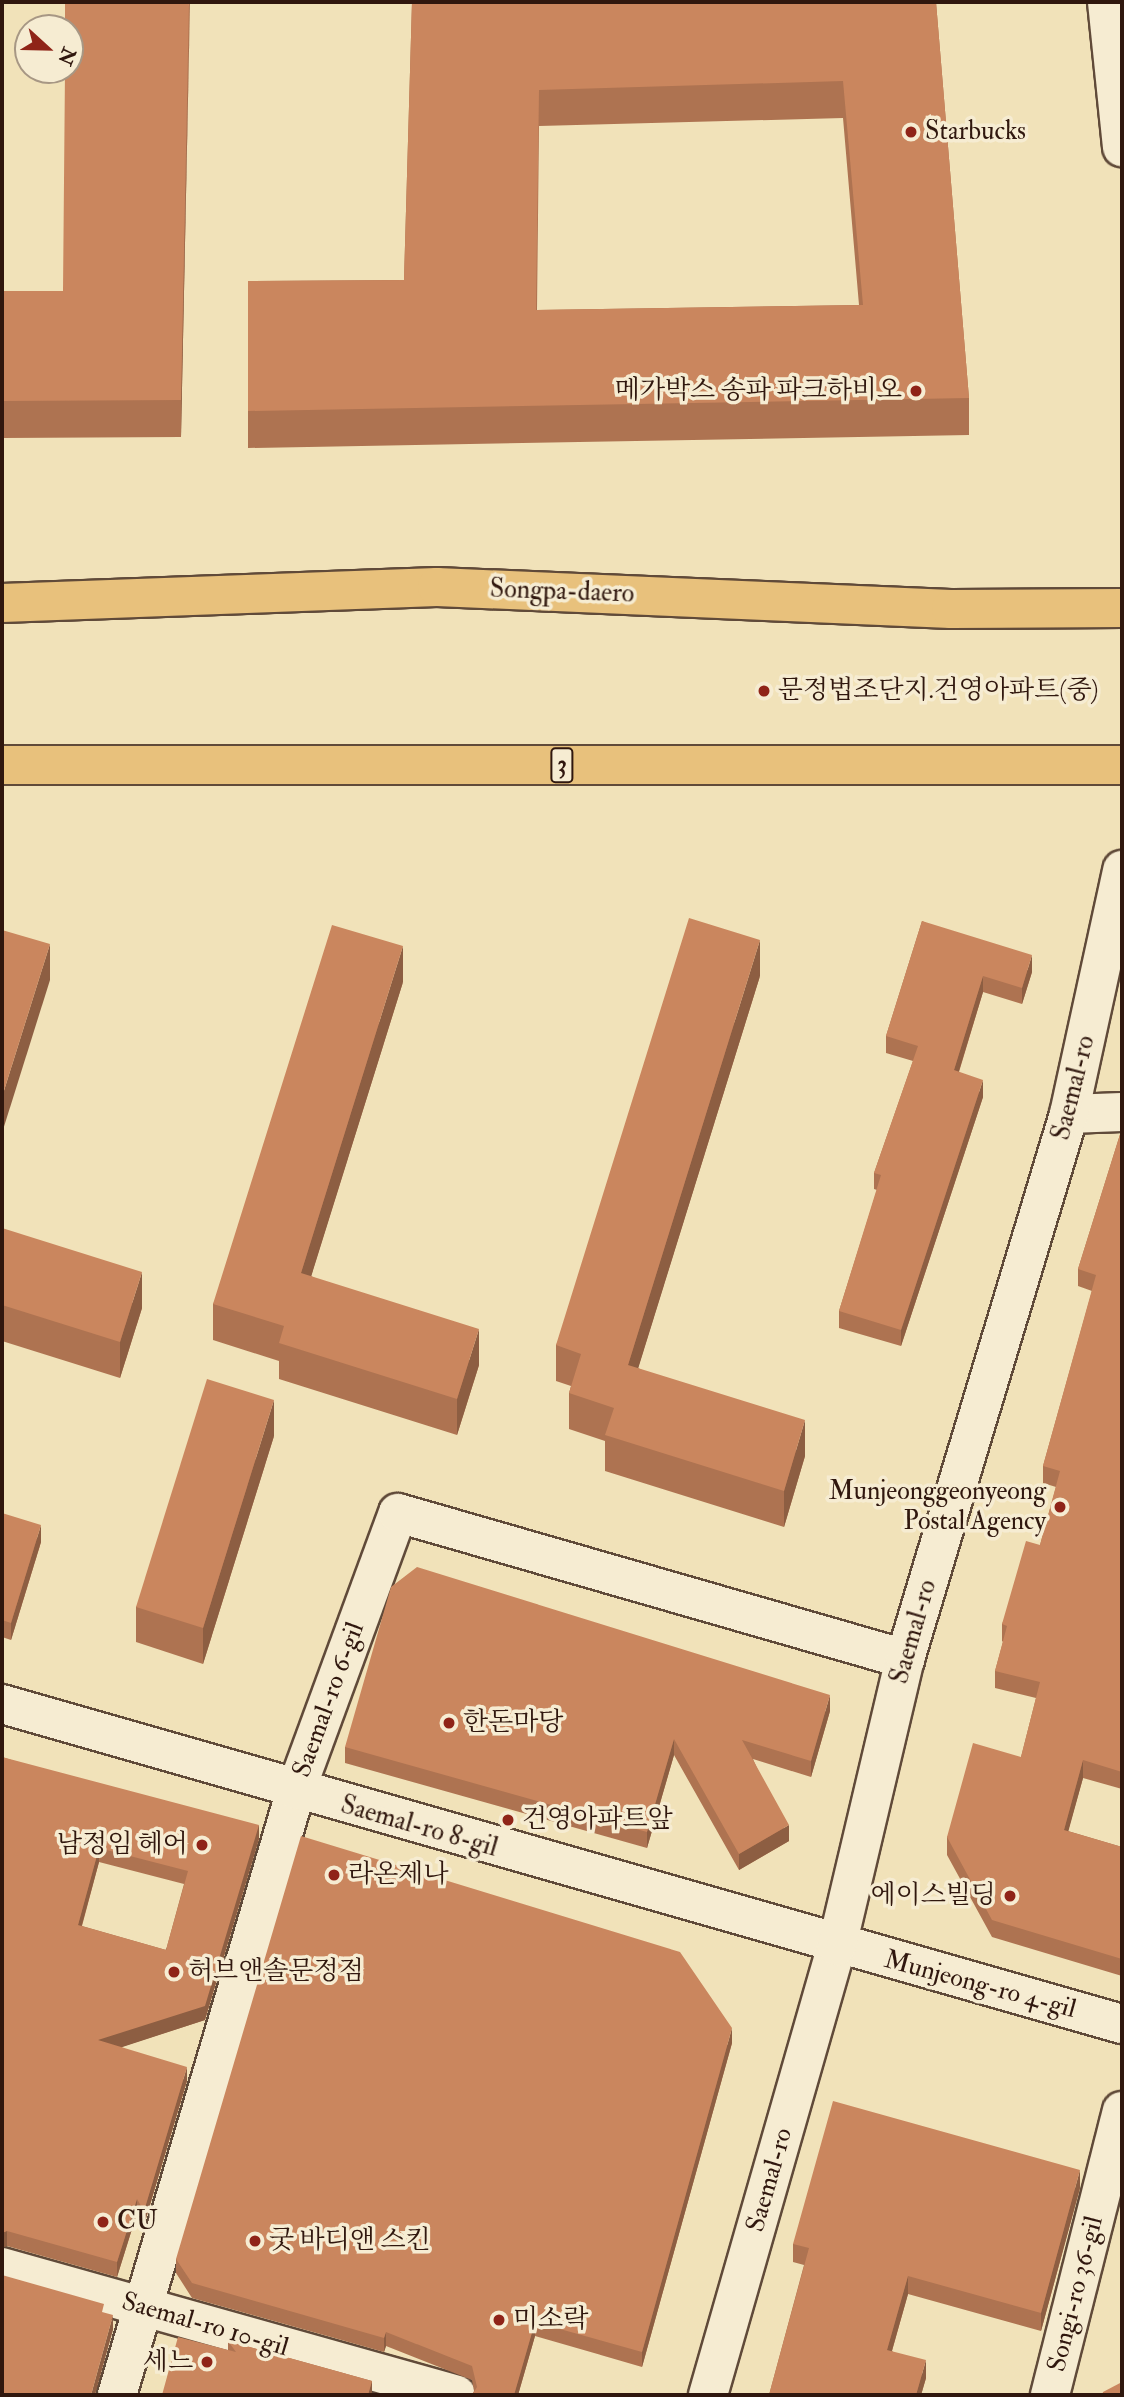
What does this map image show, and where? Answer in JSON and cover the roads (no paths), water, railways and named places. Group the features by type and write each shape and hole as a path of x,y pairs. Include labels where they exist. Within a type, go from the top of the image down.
{"main road":[{"name":"Songpa-daero","path":"2,603 438,587 951,609 1122,608"},
{"name":"3","path":"2,765 1122,765"}],"street":[{"path":"1107,2 1122,148"},
{"name":"Saemal-ro","path":"708,2395 837,1946 905,1659 1069,1114 1122,870"},
{"path":"1069,1114 1122,1112"},
{"name":"Saemal-ro 6-gil","path":"117,2395 296,1790 398,1513 905,1659"},
{"name":"Saemal-ro 8-gil","path":"2,1704 837,1946"},
{"name":"Munjeong-ro 4-gil","path":"837,1946 1122,2024"},
{"name":"Songi-ro 36-gil","path":"1050,2395 1122,2111"},
{"name":"Saemal-ro 10-gil","path":"2,2267 407,2389 456,2395"}],"place":[{"name":"Starbucks","path":"911,132"},
{"name":"메가박스 송파 파크하비오","path":"916,391"},
{"name":"문정법조단지.건영아파트(중)","path":"764,691"},
{"name":"Munjeonggeonyeong Postal Agency","path":"1060,1507"},
{"name":"한돈마당","path":"449,1723"},
{"name":"건영아파트앞","path":"508,1820"},
{"name":"남정임 헤어","path":"202,1845"},
{"name":"라온제나","path":"334,1875"},
{"name":"에이스빌딩","path":"1010,1896"},
{"name":"허브앤솔문정점","path":"174,1972"},
{"name":"CU","path":"103,2222"},
{"name":"굿 바디앤 스킨","path":"255,2241"},
{"name":"미소락","path":"499,2320"},
{"name":"세느","path":"207,2362"}]}
